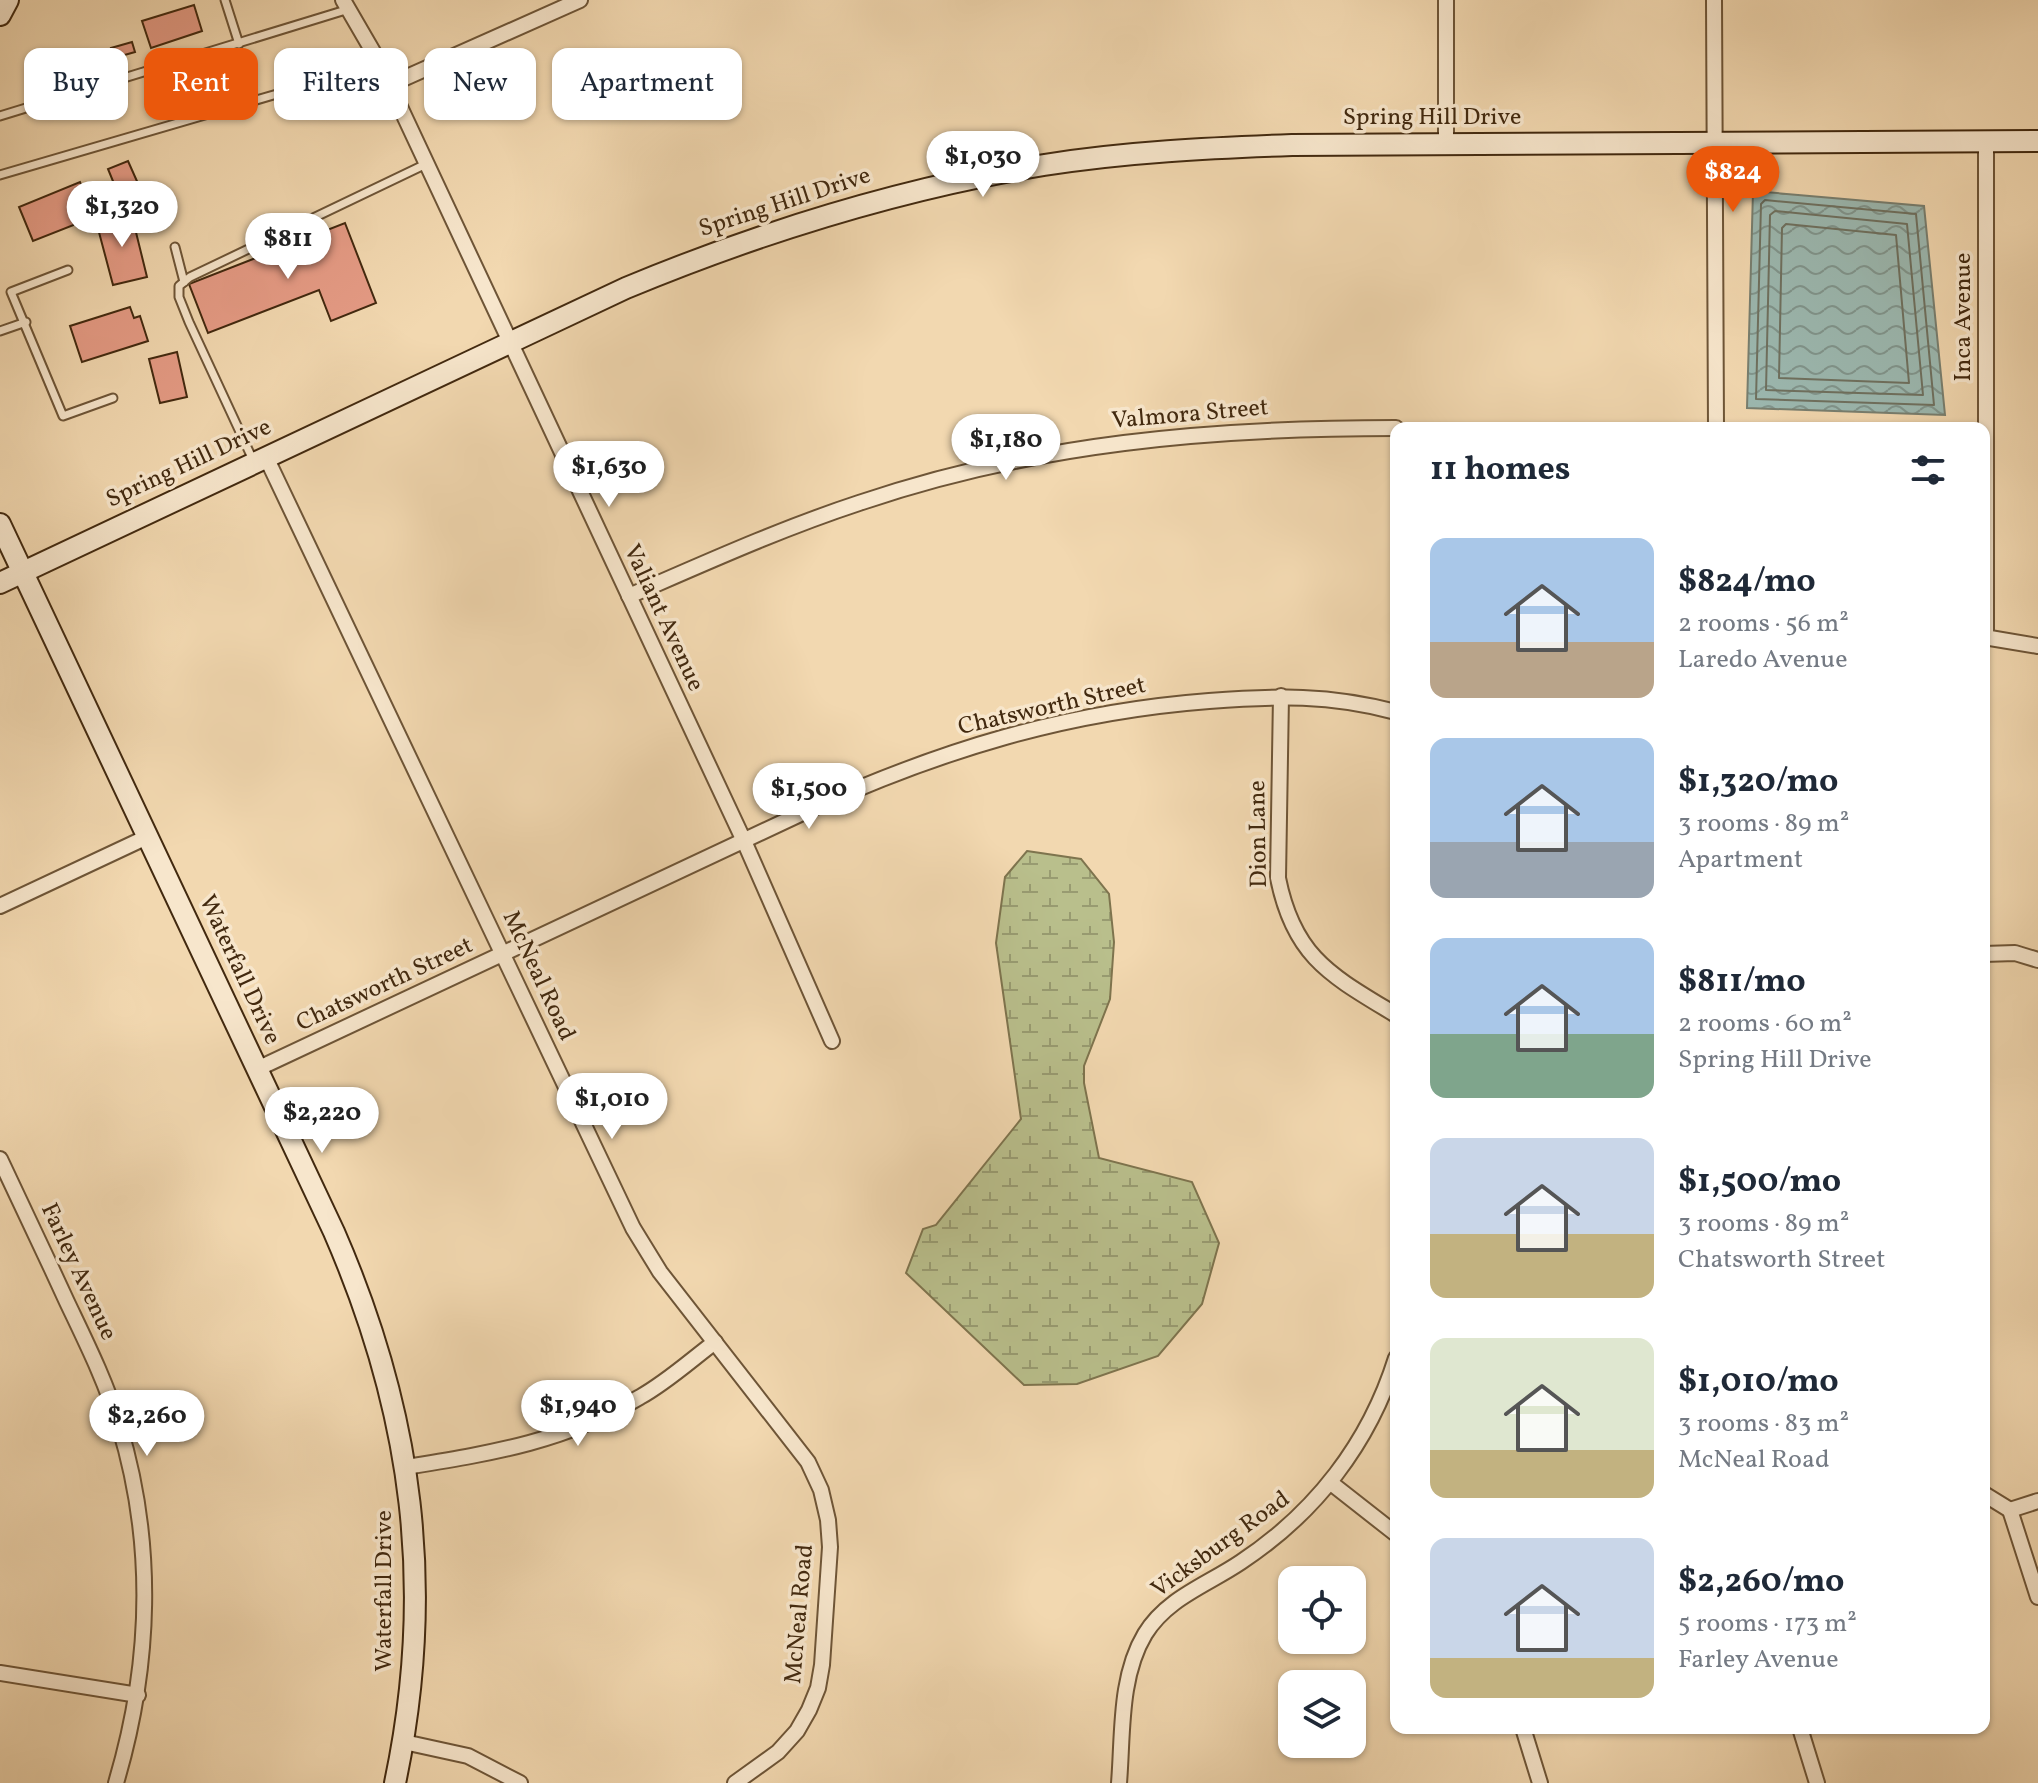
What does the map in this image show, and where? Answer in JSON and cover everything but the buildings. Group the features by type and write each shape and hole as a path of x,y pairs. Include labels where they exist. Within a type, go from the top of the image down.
{"main road":[{"path":"0,15 8,0"},
{"name":"Spring Hill Drive","path":"0,583 626,288 729,247 875,201 962,181 1046,165 1210,148 2038,141"},
{"name":"Waterfall Drive","path":"0,524 356,1284 378,1347 406,1467 415,1557 416,1619 412,1681 395,1783"}],"street":[{"path":"408,77 580,0"},
{"path":"1446,0 1446,144"},
{"path":"1714,0 1716,422"},
{"name":"Valiant Avenue","path":"346,4 371,48"},
{"name":"Valiant Avenue","path":"405,120 744,841 832,1041"},
{"name":"Inca Avenue","path":"1985,422 1986,141"},
{"name":"Valmora Street","path":"629,596 783,530 861,502 940,478 1020,459 1098,445 1176,436 1252,430 1390,428"},
{"name":"McNeal Road","path":"260,460 503,953 633,1228 660,1272 808,1462 821,1490 830,1547 818,1688 797,1731 778,1752 735,1783"},
{"path":"1990,638 2038,646"},
{"name":"Chatsworth Street","path":"257,1069 880,778 951,752 1020,732 1158,705 1281,696 1359,702 1390,710"},
{"name":"Dion Lane","path":"1281,696 1278,878 1283,905 1294,930 1323,968 1390,1011"},
{"path":"0,906 147,837"},
{"path":"1990,954 2015,953 2038,960"},
{"name":"Farley Avenue","path":"0,1159 89,1348 119,1424 133,1481 142,1534 144,1643 138,1695 116,1783"},
{"path":"406,1467 507,1450 556,1436 601,1418 643,1396 715,1342"},
{"name":"Vicksburg Road","path":"1119,1783 1127,1682 1133,1659 1145,1634 1180,1597 1239,1564 1306,1511 1331,1483 1373,1418 1390,1374"},
{"path":"1331,1483 1390,1529"},
{"path":"1990,1498 2010,1510 2038,1597"},
{"path":"2010,1510 2038,1501"},
{"path":"0,1673 138,1695"},
{"path":"1525,1734 1540,1783"},
{"path":"1802,1734 1817,1783"},
{"path":"404,1742 468,1756 520,1783"}],"lane":[{"path":"225,0 239,44"},
{"path":"0,116 239,44 346,4"},
{"path":"0,175 274,95"},
{"path":"260,460 179,297 179,286 426,164"},
{"path":"175,247 184,282"},
{"path":"68,270 11,292 63,416 113,398"},
{"path":"0,331 26,322"}],"green space":[{"path":"1027,851 1081,859 1109,894 1114,942 1110,999 1084,1066 1084,1083 1099,1158 1192,1182 1219,1243 1202,1304 1158,1356 1077,1384 1024,1385 906,1273 923,1229 936,1225 1021,1119 996,943 1005,877"}],"water":[{"path":"1753,191 1924,206 1945,415 1747,408"}]}
